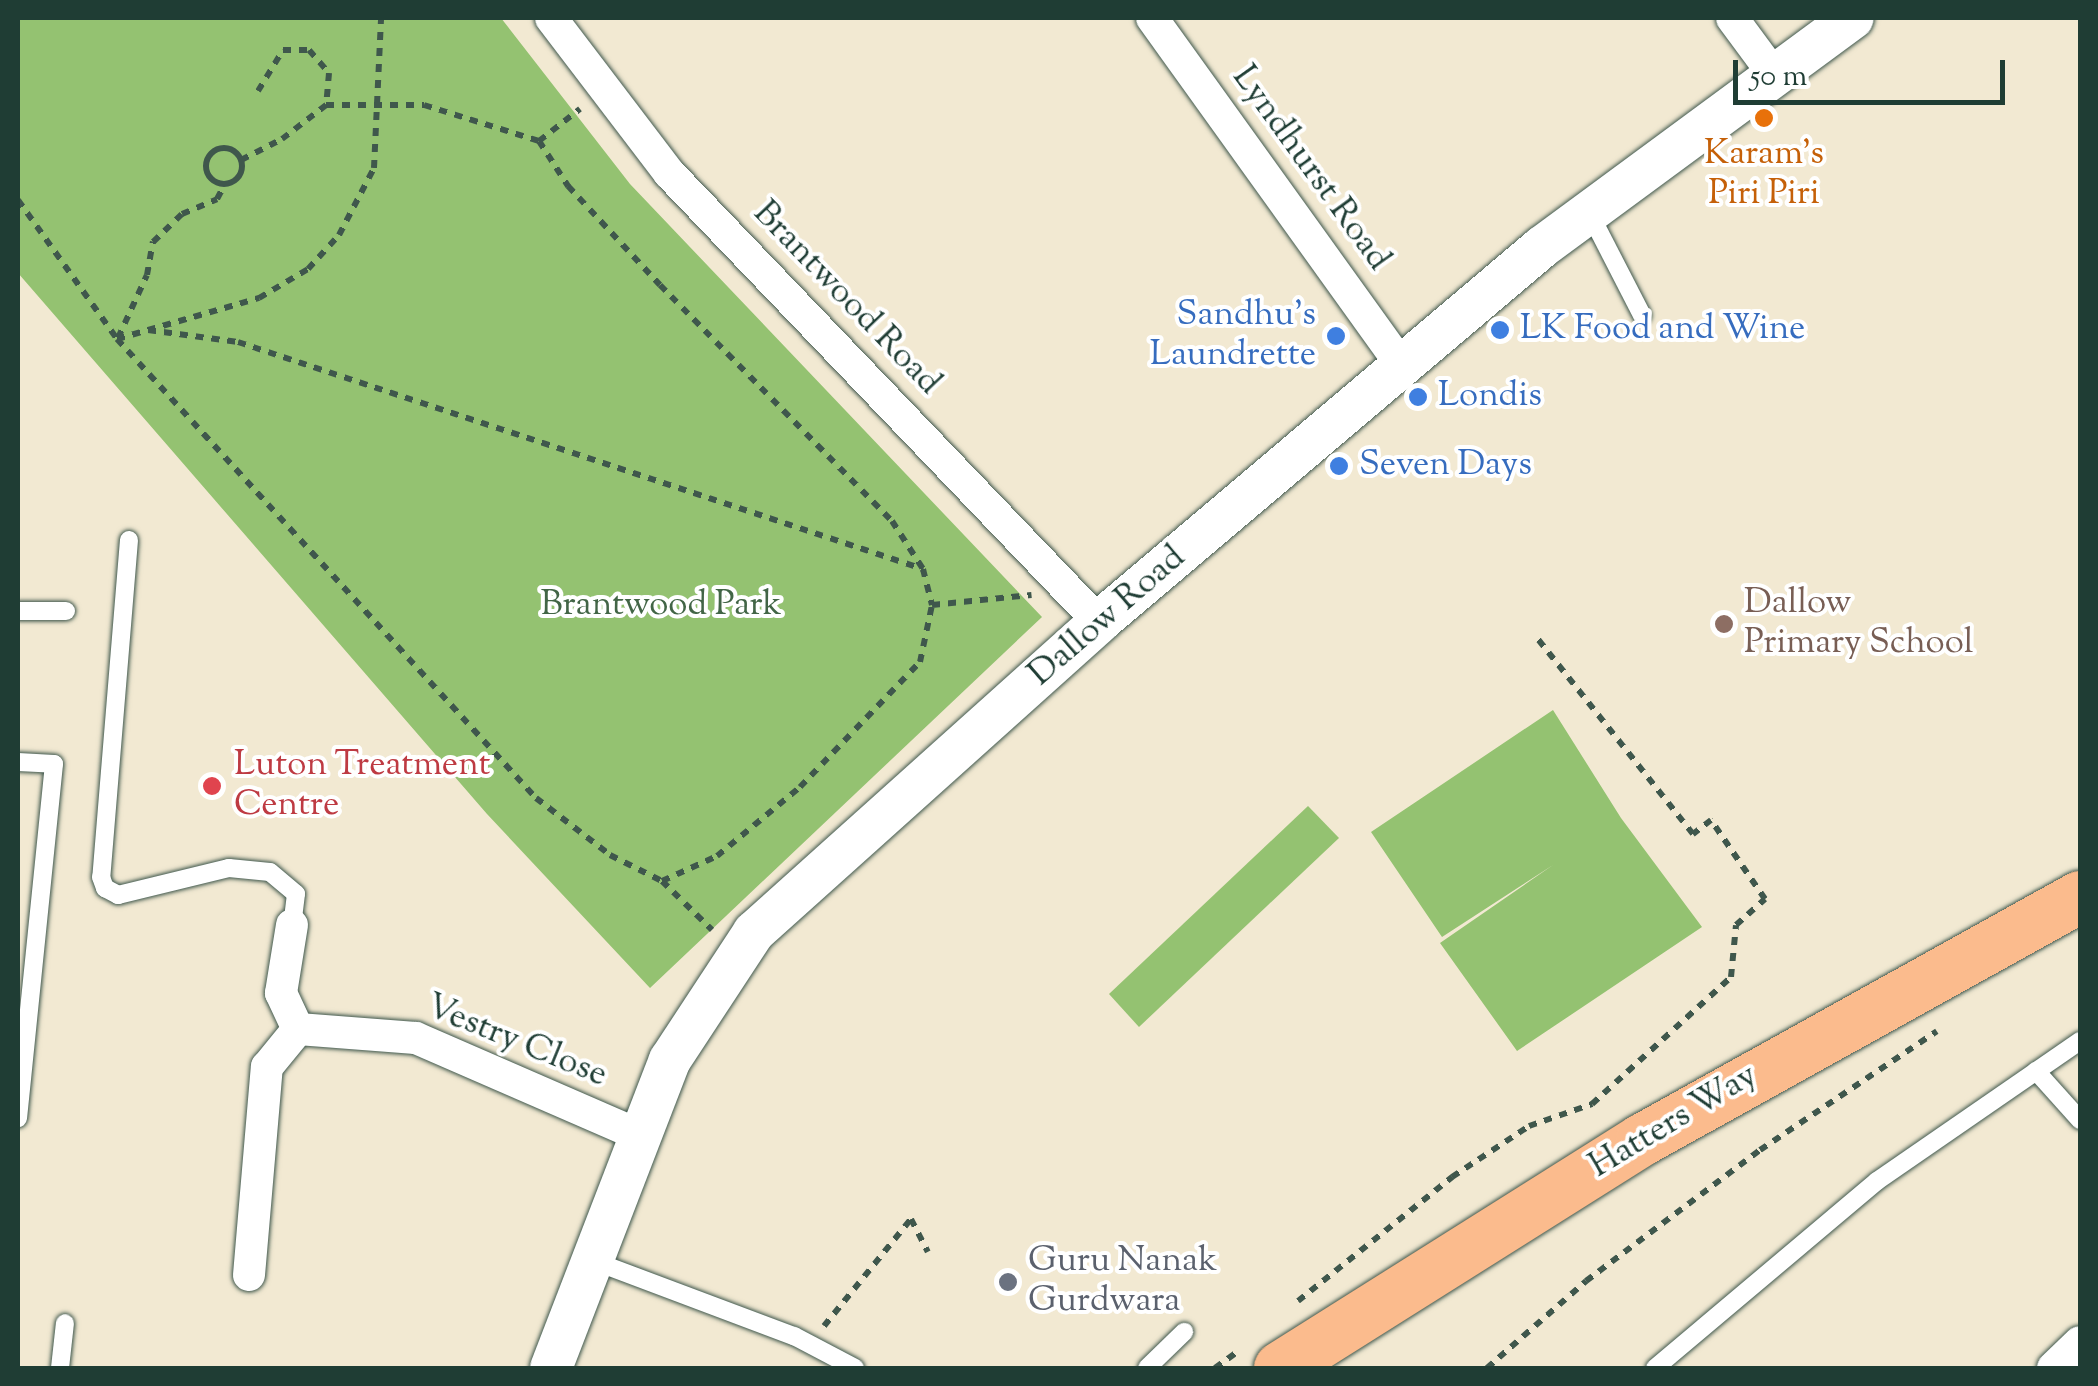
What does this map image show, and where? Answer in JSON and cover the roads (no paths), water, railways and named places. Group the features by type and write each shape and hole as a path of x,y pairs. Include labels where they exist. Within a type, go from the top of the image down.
{"main road":[{"name":"Hatters Way","path":"1263,1357 1704,1103 2080,897"}],"street":[{"name":"Brantwood Road","path":"551,18 669,173 1100,622"},
{"name":"Lyndhurst Road","path":"1152,18 1402,366"},
{"path":"1732,18 1772,72"},
{"name":"Dallow Road","path":"551,1368 670,1060 754,932 1100,622 1587,210 1772,72 1853,18"},
{"path":"248,1275 268,1067 298,1030 281,993 292,924"},
{"name":"Vestry Close","path":"298,1030 416,1038 641,1136"}],"lane":[{"path":"1587,210 1642,315"},
{"path":"129,540 101,877 105,888 118,895 229,868 270,872 296,894 292,924"},
{"path":"18,611 66,612"},
{"path":"18,762 54,764 18,1118"},
{"path":"1655,1368 1877,1181 2080,1040"},
{"path":"2036,1071 2080,1120"},
{"path":"594,1261 811,1343 855,1368"},
{"path":"60,1368 64,1323"},
{"path":"1147,1368 1184,1332"}],"place":[{"name":"Karam's Piri Piri","path":"1764,118"},
{"name":"LK Food and Wine","path":"1500,330"},
{"name":"Sandhu's Laundrette","path":"1336,336"},
{"name":"Londis","path":"1418,397"},
{"name":"Seven Days","path":"1339,466"},
{"name":"Dallow Primary School","path":"1724,624"},
{"name":"Luton Treatment Centre","path":"212,786"},
{"name":"Guru Nanak Gurdwara","path":"1008,1282"}],"park label":[{"name":"Brantwood Park","path":"661,606"}]}
